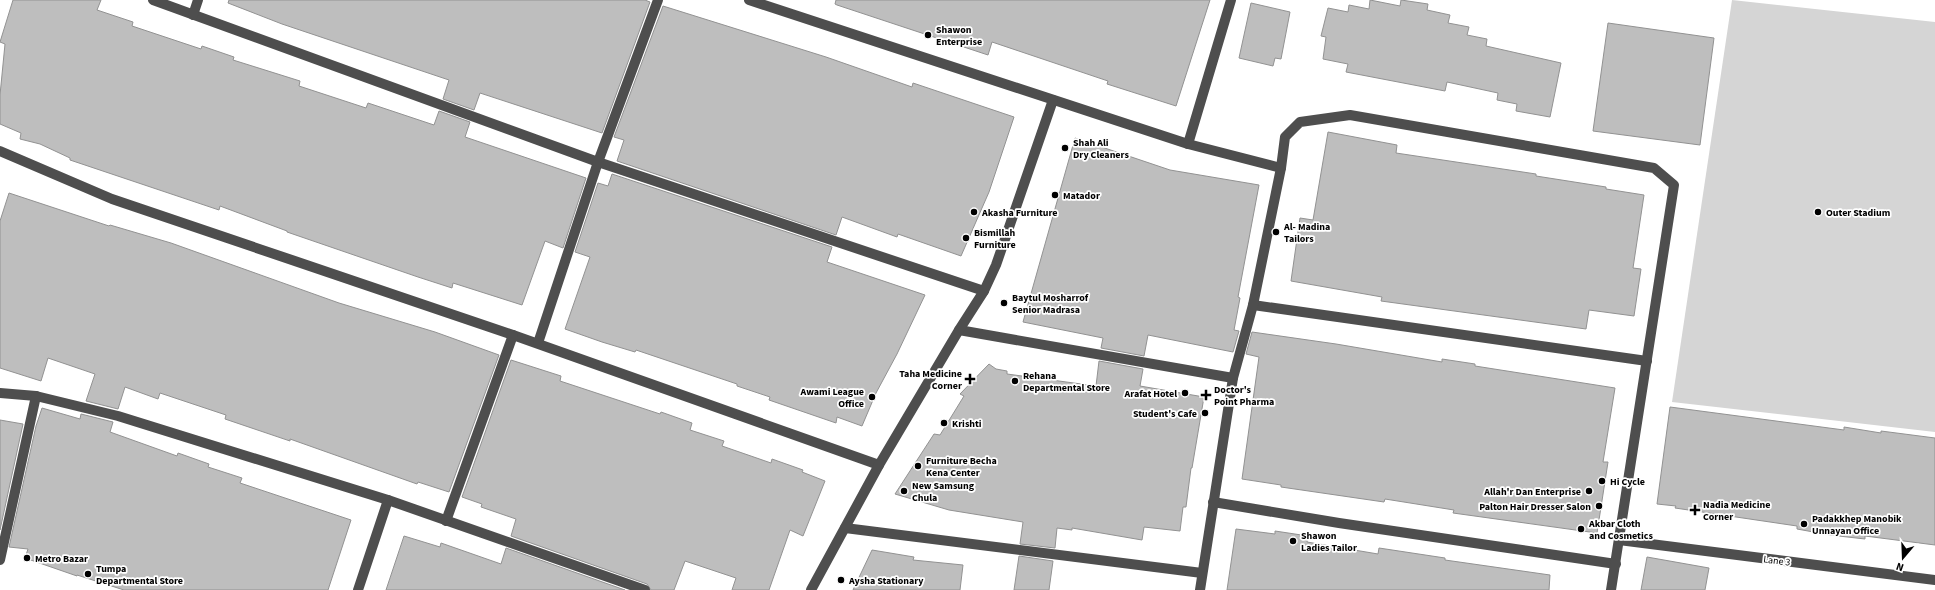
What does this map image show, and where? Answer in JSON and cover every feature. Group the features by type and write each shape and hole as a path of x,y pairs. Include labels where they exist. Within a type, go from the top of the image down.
{"street":[{"path":"153,0 598,162 984,291"},
{"path":"193,15 198,0"},
{"path":"538,343 598,162 658,0"},
{"path":"749,0 1188,144 1281,168"},
{"path":"1188,144 1231,0"},
{"path":"811,590 879,465 958,330 984,291 996,265 1053,100"},
{"path":"1200,590 1232,378 1253,305 1281,168 1285,137 1300,122 1350,116 1654,168 1674,185 1611,590"},
{"path":"0,151 112,199 513,334 879,465"},
{"path":"1253,305 1647,361"},
{"path":"958,330 1232,378"},
{"path":"446,520 513,334"},
{"path":"0,393 36,396 118,416 388,500 645,590"},
{"path":"0,560 36,396"},
{"path":"358,590 388,500"},
{"path":"1213,502 1339,523 1616,564"},
{"path":"845,528 1202,573"},
{"name":"Lane 3","path":"1619,540 1935,580"}],"shaded area":[{"name":"Outer Stadium","path":"1732,0 1935,22 1935,432 1672,402"}],"building":[{"path":"13,0 101,0 97,10 133,22 132,26 201,49 202,46 234,57 233,60 300,81 299,86 366,108 368,103 434,125 439,111 470,122 465,137 586,178 563,248 545,241 522,305 453,283 452,288 418,277 287,232 220,206 219,210 70,160 70,158 40,144 20,139 21,133 0,124 0,95 5,44 0,42"},
{"path":"229,0 645,0 650,2 602,133 480,93 474,110 443,99 449,80 282,24 228,3"},
{"path":"836,0 1210,0 1176,106 1107,84 1108,81 992,42 988,55 837,5 835,4"},
{"path":"1370,0 1400,6 1401,0 1428,4 1427,10 1450,15 1448,23 1469,27 1467,35 1487,39 1486,46 1561,63 1550,117 1516,111 1517,104 1497,100 1498,93 1447,82 1445,91 1346,72 1348,64 1323,59 1326,37 1321,36 1328,8 1348,12 1349,5 1369,9"},
{"path":"1251,3 1290,12 1281,59 1275,58 1273,66 1239,58"},
{"path":"663,6 826,57 912,87 913,83 1014,117 989,192 961,256 898,234 897,237 842,217 836,235 617,161 624,140 614,137"},
{"path":"1608,23 1714,38 1700,145 1593,131"},
{"path":"1328,132 1397,145 1396,153 1536,174 1536,176 1606,187 1606,189 1644,195 1633,268 1641,269 1634,316 1589,310 1586,329 1381,301 1382,297 1291,281 1300,218 1313,220"},
{"path":"1075,138 1170,170 1259,185 1238,297 1240,298 1234,330 1239,331 1233,352 1148,335 1144,356 1101,348 1103,338 1023,322"},
{"path":"612,174 832,247 827,262 925,295 897,354 876,393 862,426 837,417 836,423 769,400 770,397 737,386 737,384 636,350 635,352 565,329 590,257 575,252 598,183 608,186"},
{"path":"9,193 109,226 110,225 171,243 339,303 435,332 499,355 449,492 418,482 417,484 290,439 290,441 225,419 226,415 160,393 158,399 125,387 118,409 86,401 95,374 48,358 41,381 0,368 0,221"},
{"path":"1252,332 1336,344 1442,362 1442,359 1475,364 1475,366 1615,388 1603,462 1608,462 1597,533 1453,513 1454,510 1385,499 1384,502 1281,487 1281,485 1242,479 1259,357 1246,354"},
{"path":"511,360 561,376 560,381 692,423 690,430 724,441 722,446 771,463 772,459 803,470 802,472 825,481 803,536 790,530 769,590 732,590 736,578 685,561 674,590 651,590 647,584 511,536 516,519 481,507 482,504 462,497"},
{"path":"1099,361 1143,369 1140,386 1204,397 1191,468 1186,507 1183,507 1180,531 1144,527 1142,540 1072,528 1072,530 1057,528 1055,548 1020,544 1023,522 949,510 895,494 934,434 940,435 964,396 960,394 989,364 996,369 1007,371 1007,374 1096,386"},
{"path":"1670,407 1844,430 1844,427 1881,433 1881,431 1935,438 1935,545 1865,536 1865,539 1830,535 1797,529 1797,526 1657,504"},
{"path":"42,408 80,419 81,414 113,422 110,432 177,456 178,453 209,464 208,467 242,478 240,483 351,520 328,590 124,590 25,558 28,549 9,547 36,426"},
{"path":"0,420 23,424 0,530"},
{"path":"1236,529 1275,534 1275,531 1308,536 1307,542 1378,554 1379,548 1445,558 1445,560 1550,575 1549,590 1227,590"},
{"path":"404,536 440,547 441,543 501,564 506,548 625,590 386,590"},
{"path":"872,550 914,557 913,560 963,565 960,590 853,590"},
{"path":"1019,556 1053,561 1049,590 1014,590"},
{"path":"1647,557 1709,568 1705,590 1641,590"}],"place":[{"name":"Shawon Enterprise","path":"928,35"},
{"name":"Shah Ali Dry Cleaners","path":"1065,148"},
{"name":"Matador","path":"1055,195"},
{"name":"Akasha Furniture","path":"974,212"},
{"name":"Outer Stadium","path":"1818,212"},
{"name":"Al- Madina Tailors","path":"1276,232"},
{"name":"Bismillah Furniture","path":"966,238"},
{"name":"Baytul Mosharrof Senior Madrasa","path":"1004,303"},
{"name":"Taha Medicine Corner","path":"970,379"},
{"name":"Rehana Departmental Store","path":"1015,381"},
{"name":"Arafat Hotel","path":"1185,393"},
{"name":"Doctor's Point Pharma","path":"1206,395"},
{"name":"Awami League Office","path":"872,397"},
{"name":"Student's Cafe","path":"1205,413"},
{"name":"Krishti","path":"944,423"},
{"name":"Furniture Becha Kena Center","path":"918,466"},
{"name":"Hi Cycle","path":"1602,481"},
{"name":"New Samsung Chula","path":"904,491"},
{"name":"Allah'r Dan Enterprise","path":"1589,491"},
{"name":"Palton Hair Dresser Salon","path":"1599,506"},
{"name":"Nadia Medicine Corner","path":"1695,510"},
{"name":"Padakkhep Manobik Unnayan Office","path":"1804,524"},
{"name":"Akbar Cloth and Cosmetics","path":"1581,529"},
{"name":"Shawon Ladies Tailor","path":"1293,541"},
{"name":"Metro Bazar","path":"27,558"},
{"name":"Tumpa Departmental Store","path":"88,574"},
{"name":"Aysha Stationary","path":"841,580"}]}
